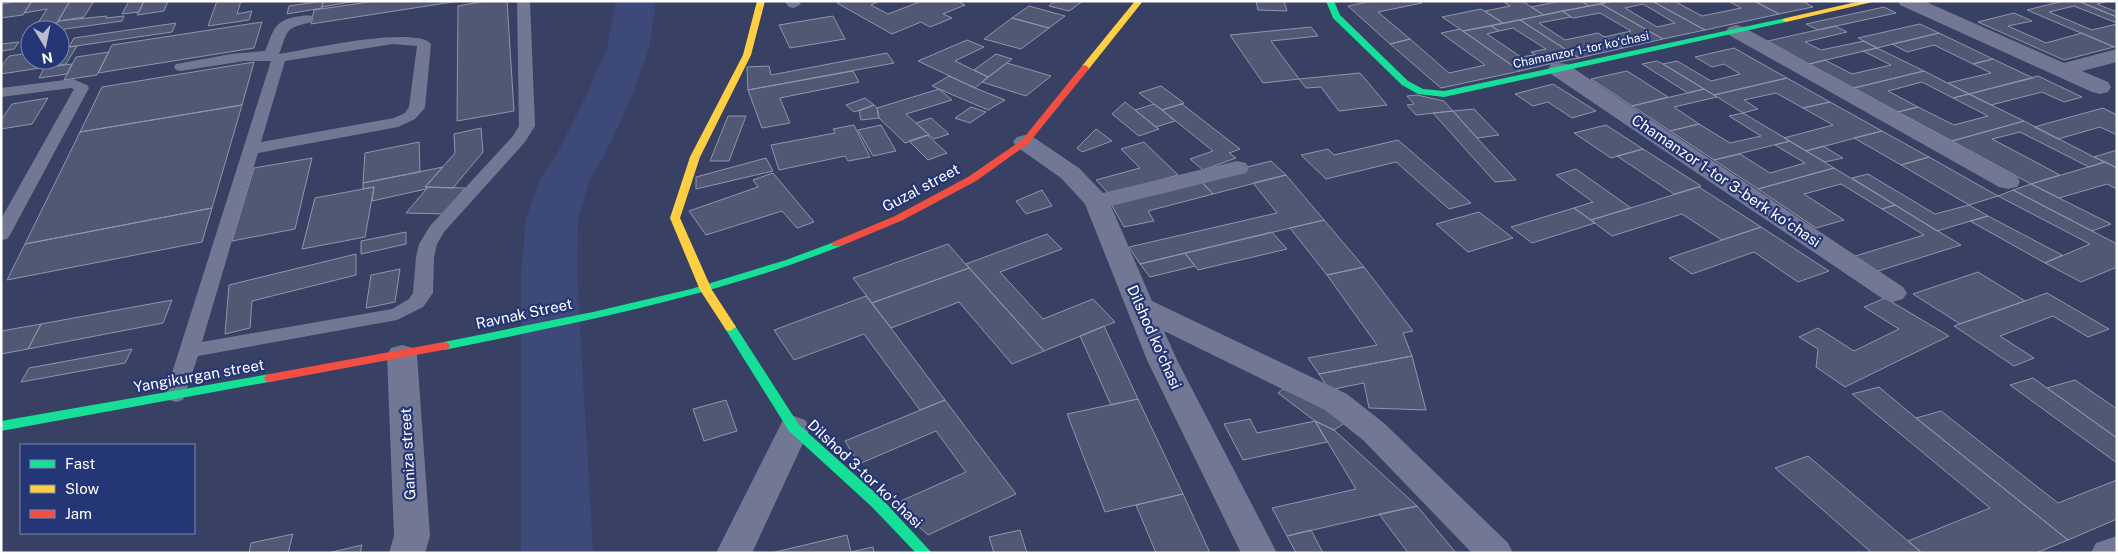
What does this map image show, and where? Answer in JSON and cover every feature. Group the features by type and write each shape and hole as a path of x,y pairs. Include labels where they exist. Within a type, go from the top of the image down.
{"street":[{"name":"Dilshod 3-tor koʻchasi","path":"761,1 747,56 695,157 675,218 706,290 794,428 877,503 925,553"},
{"name":"Guzal street","path":"652,302 706,290 814,254 899,218 972,179 1025,142 1139,1"},
{"name":"Chamanzor 1-tor koʻchasi","path":"1330,1 1336,16 1405,83 1421,92 1444,94 1873,1"},
{"path":"1906,1 2100,87"},
{"path":"1736,31 2008,182"},
{"path":"2062,70 2117,55"},
{"name":"Chamanzor 1-tor 3-berk koʻchasi","path":"1559,69 1893,293"},
{"name":"Dilshod koʻchasi","path":"1025,142 1070,173 1097,202 1162,360 1259,553"},
{"path":"1097,202 1237,168"},
{"name":"Ravnak Street","path":"402,355 652,302"},
{"path":"1140,307 1336,402 1374,432 1495,553"},
{"name":"Yangikurgan street","path":"1,426 402,355"},
{"name":"Ganiza street","path":"402,355 412,536 407,553"},
{"path":"734,553 794,428"},
{"path":"2109,553 2117,550"}],"lane":[{"path":"190,351 397,314 416,303 423,293 425,257 428,244 436,230 519,139 526,126 528,114 524,1"},
{"path":"176,395 252,149 282,27 290,22 307,19"},
{"path":"181,67 254,56 275,57 393,40 424,44 417,108 410,116 398,122 252,149"},
{"path":"1,235 82,88 73,83 3,96"}],"building":[{"path":"32,1 23,15 1,18 1,4"},
{"path":"32,1 70,1 59,20 40,20 47,9 24,13"},
{"path":"70,1 94,1 84,17 59,20"},
{"path":"129,1 144,1 139,12 122,14"},
{"path":"144,1 168,1 164,11 137,15"},
{"path":"217,1 241,1 237,14 252,11 249,20 208,26"},
{"path":"323,1 322,8 287,14 289,6"},
{"path":"323,1 357,1 322,7"},
{"path":"375,1 459,1 311,24 314,10"},
{"path":"486,1 507,1 514,111 457,121 458,6"},
{"path":"842,1 880,1 871,5 888,14 922,1 957,1 965,5 943,14 952,18 930,27 921,22 892,34 837,3"},
{"path":"1055,1 1083,1 1069,11 1049,6"},
{"path":"1256,1 1284,1 1287,11 1258,10"},
{"path":"1372,1 1419,1 1422,3 1378,12 1410,39 1390,44 1348,6"},
{"path":"1502,1 1522,1 1544,15 1503,23 1485,11 1510,6"},
{"path":"1561,1 1581,1 1589,6 1544,15 1531,7"},
{"path":"1581,1 1612,1 1589,6"},
{"path":"1612,1 1652,1 1705,30 1663,39 1601,4","holes":["1643,4 1675,23 1657,27 1625,8"]},
{"path":"1652,1 1674,1 1702,16 1741,8 1728,1 1754,1 1779,14 1705,30"},
{"path":"1754,1 1802,1 1813,7 1779,14"},
{"path":"2063,1 2078,1 2117,17 2117,23 2074,6 2049,12 2092,30 2117,24 2117,46 2114,47 2027,10"},
{"path":"2078,1 2109,1 2097,4 2117,12 2117,17"},
{"path":"1601,4 1663,39 1623,48 1604,37 1631,31 1600,13 1573,18 1562,11"},
{"path":"1029,6 1065,16 1049,28 1012,18"},
{"path":"1884,7 1896,13 1818,30 1806,24"},
{"path":"1481,9 1503,23 1463,31 1442,17"},
{"path":"1562,11 1571,17 1539,23 1565,40 1598,33 1623,48 1579,58 1520,20"},
{"path":"2014,13 2032,21 2008,26 2046,43 2082,33 2114,47 2064,60 1978,22"},
{"path":"124,16 122,21 70,28 70,20 68,20"},
{"path":"833,16 845,39 790,48 779,25"},
{"path":"1012,18 1049,28 1021,49 984,39"},
{"path":"1520,20 1579,58 1549,64 1531,52 1546,49 1513,28 1499,31 1491,26"},
{"path":"262,22 254,48 98,73 112,45"},
{"path":"176,23 172,32 70,47 74,38"},
{"path":"1920,24 1939,33 1877,48 1858,38"},
{"path":"1491,26 1499,31 1487,34 1521,57 1534,55 1549,64 1520,71 1463,31"},
{"path":"1835,26 1847,32 1805,42 1821,50 1864,41 1877,48 1809,64 1768,41"},
{"path":"1311,27 1318,36 1271,41 1299,79 1263,83 1230,35"},
{"path":"1460,29 1520,71 1441,88 1390,44 1410,39 1449,73 1485,65 1441,33"},
{"path":"1939,33 1993,59 1973,64 1934,45 1907,52 1892,44"},
{"path":"967,40 984,47 955,61 988,77 975,88 918,61"},
{"path":"19,42 14,49 1,51 1,44"},
{"path":"77,46 70,57 70,47"},
{"path":"1734,48 1787,78 1714,95 1663,64 1677,61 1711,81 1740,74 1724,64 1712,67 1695,57"},
{"path":"1877,48 1924,71 1854,88 1809,64 1825,60 1852,74 1891,65 1863,51"},
{"path":"109,52 97,75 64,80 76,57"},
{"path":"887,53 894,63 748,90 747,67 769,66 771,75"},
{"path":"20,54 20,70 27,70 1,74 1,67 9,56"},
{"path":"996,54 1012,59 988,77 974,70"},
{"path":"1993,59 2033,78 1969,94 1948,83 1991,73 1973,64"},
{"path":"1657,61 1704,89 1688,93 1642,64"},
{"path":"254,62 242,105 80,132 102,87"},
{"path":"1007,63 1051,76 1026,96 982,82"},
{"path":"43,70 69,70 67,74 39,78"},
{"path":"853,71 859,82 780,98 790,123 762,128 748,90"},
{"path":"1627,71 1668,97 1632,106 1591,79"},
{"path":"1924,71 1969,94 1953,98 1922,82 1888,91 1918,107 1898,112 1854,88"},
{"path":"1360,73 1387,105 1339,111 1321,87 1306,88 1299,79"},
{"path":"949,76 1005,100 988,110 932,86"},
{"path":"2038,76 2082,97 2064,102 2042,92 1991,105 1969,94"},
{"path":"1787,78 1830,102 1803,108 1776,93 1744,100 1758,109 1743,113 1714,95"},
{"path":"1553,84 1596,111 1572,118 1548,102 1533,106 1515,94"},
{"path":"1161,86 1184,103 1162,110 1139,93"},
{"path":"939,89 952,100 906,114 929,135 905,143 879,118 877,108"},
{"path":"1704,89 1717,97 1674,107 1699,124 1670,131 1632,106"},
{"path":"1969,94 2024,121 1952,141 1898,112 1918,107 1954,125 1988,116 1953,98"},
{"path":"1417,95 1444,101 1453,111 1416,115 1407,105 1414,104 1407,96"},
{"path":"48,98 32,124 1,129 1,120 12,104"},
{"path":"865,98 874,105 854,112 846,105"},
{"path":"1125,102 1159,129 1139,136 1112,114"},
{"path":"1830,102 1882,131 1806,151 1784,138 1833,125 1803,108"},
{"path":"1154,104 1175,121 1156,127 1135,110"},
{"path":"1182,104 1240,149 1229,153 1236,158 1203,170 1190,159 1213,151 1162,110"},
{"path":"242,105 212,208 25,244 80,132"},
{"path":"874,105 877,108 879,118 861,120 859,111"},
{"path":"971,107 986,112 970,123 955,118"},
{"path":"2103,108 2117,115 2117,135 2100,127 2058,139 2034,127"},
{"path":"1474,109 1499,135 1477,138 1453,111"},
{"path":"1453,111 1516,180 1495,182 1433,113"},
{"path":"1743,113 1790,141 1714,160 1670,131 1699,124 1730,143 1761,136 1729,116"},
{"path":"728,116 746,116 729,161 710,161"},
{"path":"931,118 949,134 934,139 916,123"},
{"path":"2024,121 2105,162 2089,167 2020,132 1992,139 2060,175 2031,184 1952,141"},
{"path":"854,125 870,157 848,161 845,156 779,170 771,145 835,133 833,129"},
{"path":"881,125 896,151 873,156 858,130"},
{"path":"1606,125 1643,149 1611,158 1574,133"},
{"path":"481,128 483,152 453,188 425,187 455,153 454,134"},
{"path":"1096,129 1112,141 1082,152 1077,148"},
{"path":"1882,131 1929,157 1901,165 1854,138"},
{"path":"927,135 947,153 928,160 909,141"},
{"path":"1398,140 1471,203 1449,209 1396,162 1326,179 1301,155 1328,149 1334,155"},
{"path":"1790,141 1834,168 1758,189 1714,160 1740,154 1770,173 1805,163 1775,145"},
{"path":"419,142 420,172 363,183 365,153"},
{"path":"1144,142 1178,175 1109,194 1096,180 1140,168 1121,149"},
{"path":"1823,146 1843,158 1825,162 1806,151"},
{"path":"1643,149 1701,186 1674,194 1617,156"},
{"path":"2117,150 2117,168 2094,157"},
{"path":"1929,157 1998,196 1969,205 1901,165"},
{"path":"312,158 295,229 232,241 254,168"},
{"path":"766,158 773,171 696,189 696,177"},
{"path":"1271,161 1286,175 1213,194 1199,179"},
{"path":"2105,162 2117,168 2117,189 2107,184 2059,198 2031,184"},
{"path":"443,167 425,187 428,187 426,189 372,201 374,187 363,189 363,183"},
{"path":"1834,168 1895,205 1882,209 1841,184 1804,194 1844,220 1816,228 1758,189"},
{"path":"1576,169 1631,208 1591,220 1574,208 1593,202 1556,175"},
{"path":"773,173 814,222 797,228 782,211 706,235 689,211 758,187 753,180"},
{"path":"1868,174 1935,214 1969,205 1988,216 1937,231 1852,178"},
{"path":"1286,175 1324,220 1140,264 1129,247 1277,213 1253,183"},
{"path":"1199,179 1213,194 1148,211 1154,221 1124,227 1110,202"},
{"path":"2031,184 2111,224 2092,231 2013,190"},
{"path":"374,187 365,237 302,249 315,198"},
{"path":"428,187 465,188 444,214 406,213"},
{"path":"1699,187 1761,227 1722,240 1682,214 1612,236 1591,220"},
{"path":"1042,190 1052,206 1026,214 1016,201"},
{"path":"2013,190 2117,244 2117,267 2081,282 2045,263 2090,244 1998,196"},
{"path":"1895,205 1961,245 1875,272 1852,257 1924,235 1882,209"},
{"path":"212,208 202,242 7,280 25,244"},
{"path":"1574,208 1595,223 1532,243 1511,227"},
{"path":"1479,212 1513,238 1468,252 1436,224"},
{"path":"1988,216 2062,255 2045,263 1970,221"},
{"path":"1324,220 1364,267 1327,275 1290,228"},
{"path":"1761,227 1829,271 1798,282 1754,252 1692,274 1669,258"},
{"path":"406,232 406,244 361,254 361,241"},
{"path":"1272,232 1287,249 1198,270 1185,253"},
{"path":"1047,234 1062,249 1000,272 1043,319 1093,299 1115,322 1044,351 966,264"},
{"path":"948,244 969,268 872,303 853,278"},
{"path":"1185,253 1195,266 1150,277 1140,264"},
{"path":"356,254 356,275 252,301 250,328 225,334 229,285"},
{"path":"1364,267 1413,331 1403,333 1412,356 1319,374 1308,358 1377,345 1327,275"},
{"path":"969,268 1044,351 1012,364 959,302 891,328 872,303"},
{"path":"400,269 395,302 366,308 371,275"},
{"path":"1978,272 2025,301 1960,324 1913,294"},
{"path":"2047,293 2109,329 2088,337 2053,316 2000,336 2034,358 2014,366 1954,326"},
{"path":"866,296 945,400 920,410 864,334 794,360 774,330"},
{"path":"1885,298 1949,336 1845,387 1816,367 1818,349 1799,337 1818,328 1854,351 1899,329 1864,307"},
{"path":"172,300 163,323 28,349 41,324"},
{"path":"41,324 28,349 1,354 1,331"},
{"path":"1104,326 1138,399 1111,405 1080,336"},
{"path":"132,349 125,363 21,382 29,368"},
{"path":"1412,356 1426,410 1369,408 1364,383 1329,390 1319,374"},
{"path":"2033,378 2117,438 2117,463 2010,385"},
{"path":"2075,380 2117,409 2117,438 2047,388"},
{"path":"1879,387 2068,540 2036,553 1922,553 1908,541 1990,508 1852,394"},
{"path":"1283,389 1329,409 1346,422 1334,430 1315,421 1278,393"},
{"path":"1138,399 1183,494 1105,512 1067,414"},
{"path":"726,400 737,431 704,441 693,409"},
{"path":"945,400 1016,494 928,535 894,504 966,472 936,431 859,464 845,441"},
{"path":"1941,411 2058,503 2117,480 2117,519 2068,540 1916,418"},
{"path":"1250,419 1257,433 1315,421 1327,442 1243,460 1224,424"},
{"path":"1315,421 1334,430 1417,506 1287,536 1272,508 1356,489"},
{"path":"1808,456 1922,553 1872,553 1775,468"},
{"path":"1183,494 1210,553 1156,553 1136,505"},
{"path":"1417,506 1456,553 1408,553 1379,514"},
{"path":"1020,530 1027,553 994,553 989,537"},
{"path":"1311,530 1323,553 1296,553 1287,536"},
{"path":"293,534 288,553 249,553 251,543"},
{"path":"847,535 851,552 873,547 874,553 771,553"},
{"path":"362,545 360,553 328,553"}],"waterway":[{"path":"557,553 549,274 552,219 564,182 584,148 610,94 628,48 636,1"}],"traffic: fast":[{"path":"1330,1 1336,16 1405,83 1421,92 1444,94 1786,20"},
{"path":"444,346 693,292 790,262 837,244"},
{"path":"730,327 794,428 877,503 925,553"},
{"path":"1,426 270,378"}],"traffic: slow":[{"path":"730,327 706,290 675,218 695,157 747,55 761,1"},
{"path":"1085,68 1139,1"},
{"path":"1786,20 1873,1"}],"traffic: jam":[{"path":"837,244 899,218 972,179 1025,142 1085,68"},
{"path":"270,378 444,346"}]}
